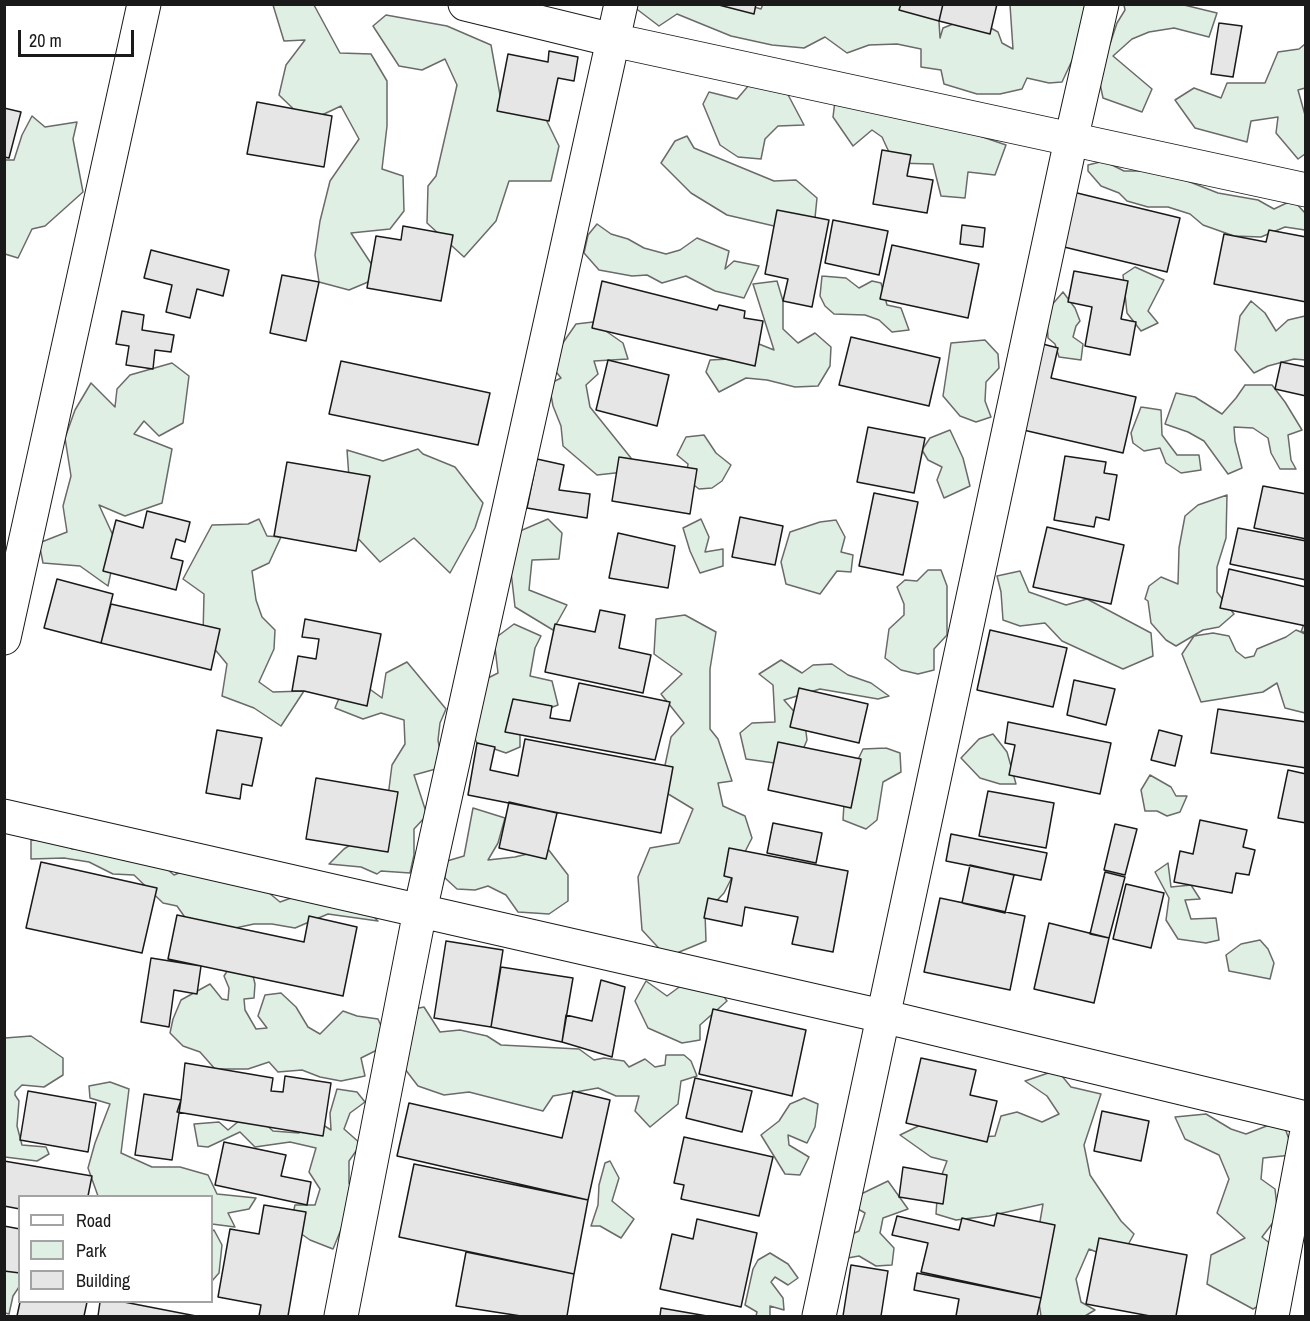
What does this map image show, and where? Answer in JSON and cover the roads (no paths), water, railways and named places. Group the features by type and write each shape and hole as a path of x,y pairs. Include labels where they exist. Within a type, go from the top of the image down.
{"street":[{"path":"4,639 144,4"},
{"path":"465,4 613,40 1305,190"},
{"path":"341,1317 420,911 621,4"},
{"path":"819,1317 882,1016 1102,4"},
{"path":"4,816 882,1016 1305,1119"},
{"path":"1272,1317 1305,1136"}]}
